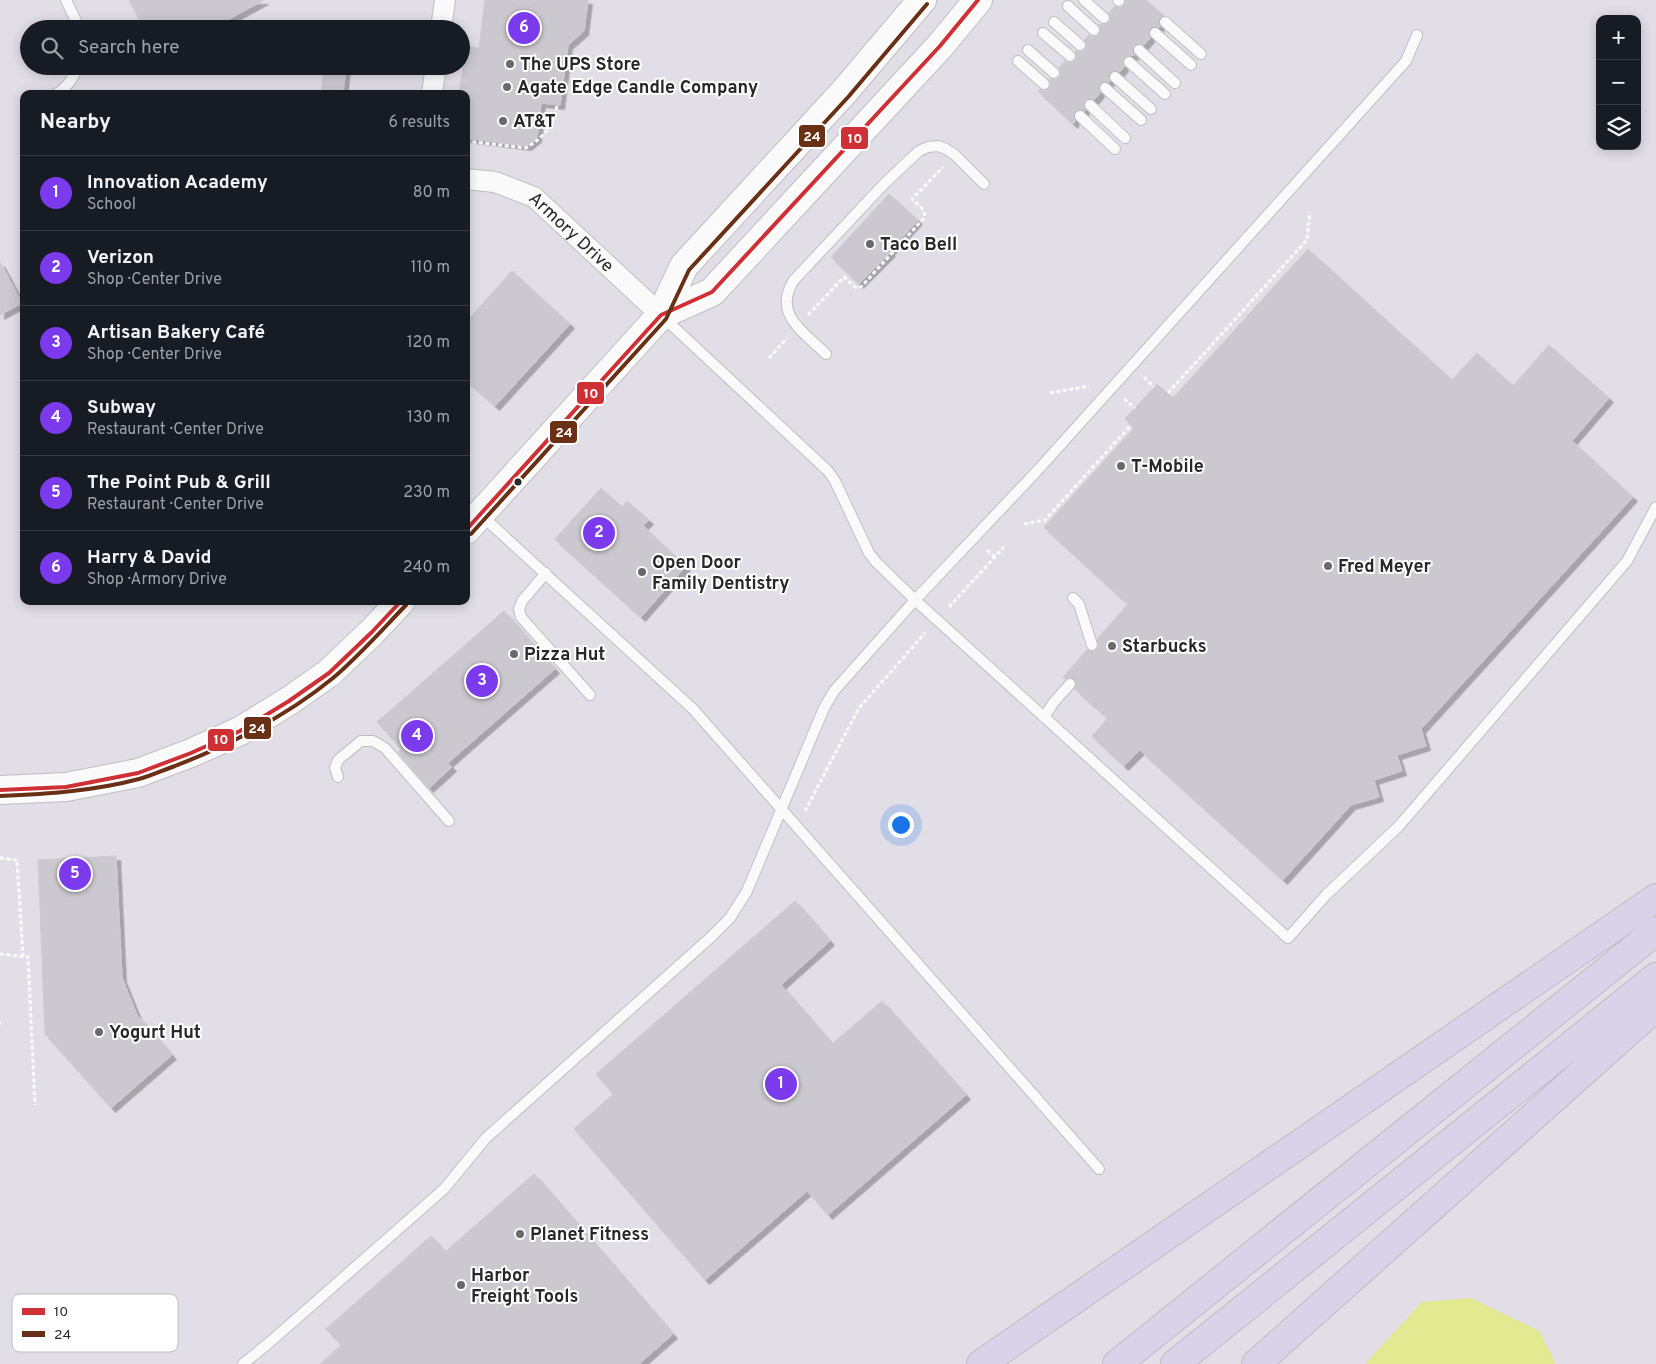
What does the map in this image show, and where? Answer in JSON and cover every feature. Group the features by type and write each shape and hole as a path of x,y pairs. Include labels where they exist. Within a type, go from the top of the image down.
{"highway":[{"path":"982,1364 1656,898"},
{"path":"1117,1364 1656,931"},
{"path":"1175,1364 1656,977"},
{"path":"1256,1364 1656,1008"}],"main road":[{"path":"473,522 660,315 684,266 844,92 922,0"},
{"path":"660,315 712,292 940,46 978,0"},
{"path":"0,790 66,786 138,773 191,753 240,731 289,701 329,673 397,605"}],"street":[{"path":"442,20 445,0"},
{"path":"433,90 435,75"},
{"name":"Armory Drive","path":"470,179 495,182 534,197 660,315"}],"lane":[{"path":"66,0 76,20"},
{"path":"1084,0 1104,18"},
{"path":"1068,6 1094,30"},
{"path":"1054,22 1080,45"},
{"path":"1165,22 1200,54"},
{"path":"1044,33 1070,56"},
{"path":"1155,33 1191,65"},
{"path":"243,1364 444,1189 486,1138 730,918 747,891 824,708 831,696 915,600 1037,470 1406,61 1417,35"},
{"path":"1028,50 1054,73"},
{"path":"1139,50 1175,83"},
{"path":"1018,61 1044,84"},
{"path":"1129,62 1165,94"},
{"path":"62,90 73,75"},
{"path":"1115,77 1151,109"},
{"path":"1105,88 1141,120"},
{"path":"1090,105 1125,138"},
{"path":"1080,116 1115,149"},
{"path":"826,354 787,313 786,296 794,280 884,184 919,152 928,147 938,146 946,149 955,155 984,184"},
{"path":"660,315 828,471 835,481 869,553 876,562 915,600 1288,938 1326,895 1398,826 1628,561 1656,507"},
{"path":"473,522 546,573 693,709 1099,1168"},
{"path":"546,573 522,601 519,609 521,617 590,695"},
{"path":"1073,598 1079,604 1092,645"},
{"path":"1044,717 1070,684"},
{"path":"338,777 335,768 338,760 361,742 373,741 385,748 449,821"}],"path":[{"path":"470,141 526,148 538,141 555,120 557,105"},
{"path":"803,321 844,277 855,287 862,286 924,218 926,215 924,211 912,199 944,166"},
{"path":"1168,393 1307,240 1310,212"},
{"path":"769,358 792,332"},
{"path":"1144,377 1154,387"},
{"path":"1124,399 1135,408"},
{"path":"1024,524 1045,520 1131,425"},
{"path":"948,608 1004,547"},
{"path":"987,550 995,557"},
{"path":"805,811 859,708 926,632"},
{"path":"0,858 18,860 23,956"},
{"path":"0,954 28,957 35,1105"}],"shaded area":[{"path":"1471,1298 1539,1331 1556,1364 1365,1364 1422,1302"}],"building":[{"path":"129,0 264,0 227,20 139,20"},
{"path":"485,0 588,0 584,31 568,45 560,105 541,103 537,138 527,146 470,139 470,90 460,90 462,75 470,75 470,47 479,48"},
{"path":"1126,0 1146,0 1163,15 1158,20 1160,27 1153,26 1150,28 1148,32 1150,38 1144,45 1137,43 1132,52 1135,55 1124,57 1122,61 1124,67 1120,72 1116,70 1110,72 1108,76 1110,82 1103,81 1100,83 1098,87 1100,93 1094,100 1089,98 1085,101 1083,104 1085,111 1079,109 1075,112 1073,124 1038,91 1040,89 1043,91 1049,89 1051,85 1049,79 1056,80 1059,78 1061,74 1059,68 1065,61 1069,63 1075,61 1077,57 1075,51 1082,52 1087,46 1084,40 1089,35 1093,37 1099,35 1101,28 1098,25 1109,23 1111,19 1109,13 1115,6 1120,8 1123,6"},
{"path":"323,75 345,75 343,90 321,90"},
{"name":"Taco Bell","path":"889,194 918,220 891,252 859,284 831,257"},
{"name":"Fred Meyer","path":"1308,249 1452,380 1477,353 1513,386 1549,345 1609,398 1572,441 1633,497 1421,729 1426,746 1397,755 1402,771 1374,780 1379,797 1351,805 1283,880 1140,750 1124,766 1092,736 1108,718 1075,689 1077,685 1075,679 1071,677 1065,679 1063,677 1087,650 1094,652 1097,649 1099,646 1097,639 1128,604 1044,527 1134,428 1125,419 1157,384 1173,398"},
{"path":"0,262 20,299 20,304 0,315"},
{"path":"512,271 570,324 495,406 470,384 470,318"},
{"path":"601,488 622,507 627,501 649,520 643,526 686,566 641,617 555,539"},
{"path":"504,611 555,669 448,763 452,767 429,788 398,752 401,749 377,722"},
{"path":"116,856 122,978 137,1015 172,1055 111,1108 45,1034 38,860"},
{"path":"795,901 830,941 781,985 832,1044 882,1001 966,1095 828,1215 807,1191 705,1280 574,1129 613,1094 596,1074"},
{"path":"534,1174 673,1334 639,1364 320,1364 341,1345 326,1329 431,1236 445,1252"}],"transit line":[{"name":"10","path":"470,526 661,315 712,292 940,46 978,0"},
{"name":"24","path":"471,534 666,319 689,270 849,96 927,4"},
{"name":"10","path":"0,790 66,787 138,773 191,753 240,731 289,701 329,673 397,605"},
{"name":"24","path":"0,796 70,791 122,783 152,775 216,749 277,717 316,692 352,661 406,605"}],"place":[{"name":"Harry & David","path":"524,28"},
{"name":"The UPS Store","path":"510,64"},
{"name":"Agate Edge Candle Company","path":"507,87"},
{"name":"AT&T","path":"503,121"},
{"name":"Taco Bell","path":"870,244"},
{"name":"T-Mobile","path":"1121,466"},
{"name":"Verizon","path":"599,533"},
{"name":"Fred Meyer","path":"1328,566"},
{"name":"Open Door Family Dentistry","path":"642,572"},
{"name":"Starbucks","path":"1112,646"},
{"name":"Pizza Hut","path":"514,654"},
{"name":"Artisan Bakery Café","path":"482,681"},
{"name":"Subway","path":"417,736"},
{"name":"The Point Pub & Grill","path":"75,874"},
{"name":"Yogurt Hut","path":"99,1032"},
{"name":"Innovation Academy","path":"781,1084"},
{"name":"Planet Fitness","path":"520,1234"},
{"name":"Harbor Freight Tools","path":"461,1285"}]}
